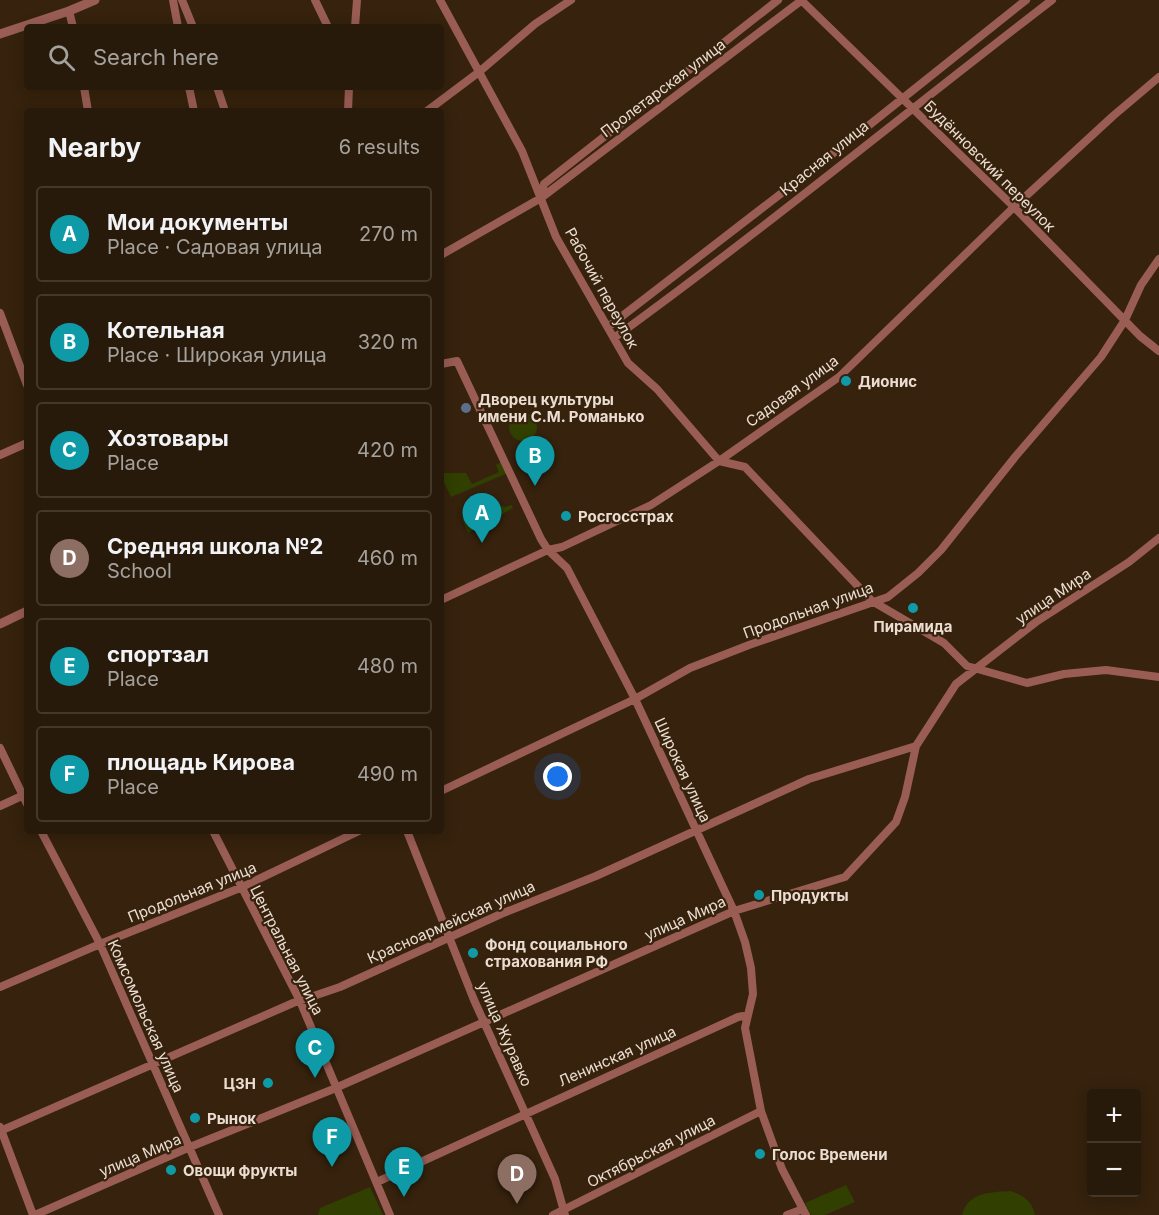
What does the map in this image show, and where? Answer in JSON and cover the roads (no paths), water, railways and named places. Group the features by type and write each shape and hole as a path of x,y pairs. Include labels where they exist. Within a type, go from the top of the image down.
{"street":[{"path":"30,24 96,0"},
{"path":"172,0 176,24"},
{"path":"182,0 192,24"},
{"path":"315,0 327,24"},
{"path":"355,24 357,0"},
{"name":"Рабочий переулок","path":"440,0 522,151 556,237 628,363 657,388 719,461"},
{"path":"432,108 479,72 535,24 571,0"},
{"name":"Пролетарская улица","path":"541,198 544,184 778,0"},
{"name":"Пролетарская улица","path":"444,253 541,198 802,0"},
{"name":"Будённовский переулок","path":"802,0 1159,351"},
{"name":"Красная улица","path":"608,327 1026,0"},
{"name":"Красная улица","path":"614,338 769,222 912,107 1052,0"},
{"path":"69,11 72,24"},
{"path":"0,34 24,26"},
{"name":"Садовая улица","path":"444,599 651,505 719,461 839,376 1014,207 1159,77"},
{"path":"84,90 88,108"},
{"path":"190,90 193,108"},
{"path":"218,90 224,108"},
{"path":"348,108 349,90"},
{"name":"Продольная улица","path":"444,790 635,699 690,668 888,597 918,573 941,550 1015,457 1101,357 1125,320 1141,285 1159,259"},
{"path":"0,312 24,377"},
{"name":"Широкая улица","path":"444,363 457,361 548,550 567,568 635,699 734,911 751,968 753,993 746,1019 746,1033 761,1111 782,1169 805,1212"},
{"path":"0,455 24,444"},
{"path":"719,461 745,467 872,601 944,644 967,666 1027,683 1064,674 1106,670 1159,677"},
{"name":"улица Мира","path":"34,1215 337,1088 734,911 845,877 896,822 905,797 916,746 956,684 1036,622 1129,562 1159,537"},
{"path":"0,624 24,612"},
{"name":"Красноармейская улица","path":"0,1129 300,1001 340,987 501,914 596,876 809,779 916,746"},
{"path":"0,748 24,792"},
{"path":"0,806 24,794"},
{"name":"Комсомольская улица","path":"43,834 100,944 219,1215"},
{"name":"Центральная улица","path":"214,834 240,888 300,1001 390,1215"},
{"name":"Продольная улица","path":"0,987 240,888 353,834"},
{"name":"улица Журавко","path":"408,834 484,1022 555,1179 564,1212"},
{"name":"Ленинская улица","path":"377,1182 738,1017 749,1009"},
{"path":"738,1017 743,1016 746,1019"},
{"name":"Октябрьская улица","path":"553,1215 564,1212 761,1111"},
{"path":"0,1129 34,1215"},
{"path":"787,1215 805,1212"}],"place":[{"name":"Дионис","path":"846,381"},
{"name":"Дворец культуры имени С.М. Романько","path":"466,408"},
{"name":"Котельная","path":"535,486"},
{"name":"Росгосстрах","path":"566,516"},
{"name":"Мои документы","path":"482,543"},
{"name":"Пирамида","path":"913,608"},
{"name":"Продукты","path":"759,895"},
{"name":"Фонд социального страхования РФ","path":"473,953"},
{"name":"Хозтовары","path":"315,1078"},
{"name":"ЦЗН","path":"268,1083"},
{"name":"Рынок","path":"195,1118"},
{"name":"Голос Времени","path":"760,1154"},
{"name":"площадь Кирова","path":"332,1167"},
{"name":"Овощи фрукты","path":"171,1170"},
{"name":"спортзал","path":"404,1197"},
{"name":"Средняя школа №2","path":"517,1204"}]}
